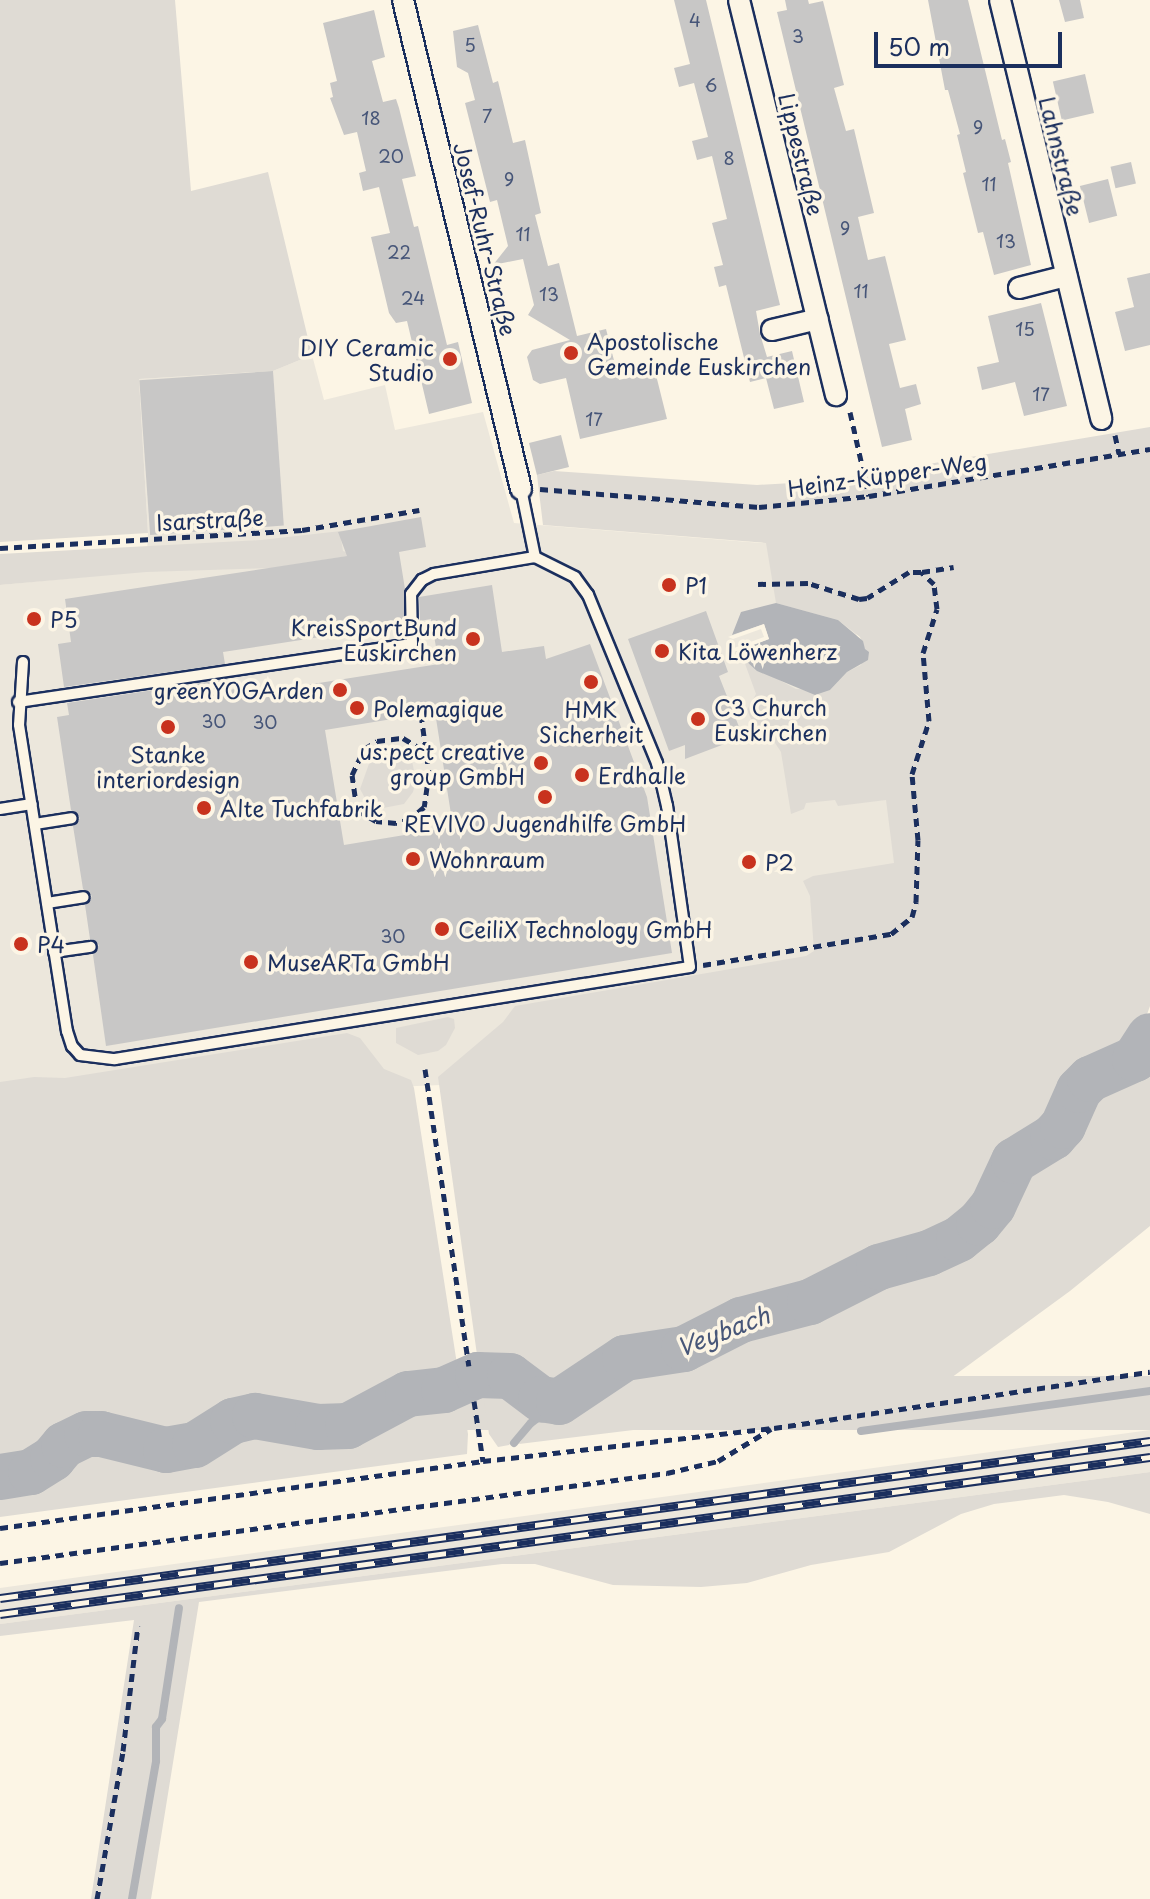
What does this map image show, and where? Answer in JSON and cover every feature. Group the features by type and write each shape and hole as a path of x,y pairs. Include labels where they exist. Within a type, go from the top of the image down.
{"street":[{"name":"Josef-Ruhr-Straße","path":"403,0 526,489"},
{"name":"Lippestraße","path":"739,0 818,319 842,398"},
{"name":"Lahnstraße","path":"1000,0 1101,419"},
{"path":"1019,288 1066,276"},
{"path":"772,330 818,319"}],"lane":[{"path":"526,489 535,557"},
{"path":"18,702 412,644 411,594 422,580 434,574 535,557 575,577 588,595 657,763 671,831 690,967 115,1059 80,1055 72,1046 54,952 32,804 18,702 23,662"},
{"path":"0,809 32,804"},
{"path":"35,824 72,818"},
{"path":"47,903 84,897"},
{"path":"54,952 91,947"}],"path":[{"path":"842,398 869,496"},
{"name":"Heinz-Küpper-Weg","path":"526,489 759,507 869,496 1150,449"},
{"name":"Isarstraße","path":"0,548 302,530 419,510"},
{"path":"758,584 808,583 859,599 874,594 900,575 954,567"},
{"path":"690,967 823,943 873,939 891,934 912,917 916,902 918,858 912,774 929,721 923,653 937,600 934,584 921,572"},
{"path":"421,714 426,757 427,797 418,814 396,823 385,823 357,810 352,775 364,749 377,741 403,738 421,749 426,757"},
{"path":"425,1069 469,1366"},
{"path":"0,1528 483,1461 774,1428 1150,1372"},
{"path":"474,1401 483,1461"},
{"path":"0,1563 667,1473 718,1461 774,1428"},
{"path":"97,1899 123,1751 138,1626"}],"shaded area":[{"path":"0,0 175,0 191,191 268,172 312,355 273,371 139,379 148,533 0,542"},
{"name":"Alte Tuchfabrik","path":"312,355 324,400 385,385 395,430 483,412 514,523 761,543 835,537 934,987 441,1085 0,1103 0,585 146,571 148,533 139,379 273,371"},
{"path":"1150,427 1150,1006 1135,1048 1127,1056 1096,1064 1078,1078 1062,1117 1046,1134 1008,1158 988,1205 975,1221 939,1242 884,1261 821,1292 739,1315 691,1340 615,1356 565,1393 550,1393 509,1370 479,1369 438,1077 503,1022 515,1006 806,956 814,951 810,896 803,881 813,876 894,863 886,800 838,806 835,800 806,803 804,809 791,814 781,752 775,743 757,732 747,710 756,694 744,661 796,689 830,690 847,672 861,665 865,650 860,637 838,620 776,603 766,543 543,525 537,475 554,471 757,485 827,481"},
{"path":"350,530 341,539 343,551 354,555 273,568 146,572 0,585 0,554 261,540"},
{"path":"776,603 838,620 863,641 869,652 868,660 847,672 830,690 815,695 757,671 735,651 769,639 764,624 732,635 741,612"},
{"path":"390,749 398,749 412,761 416,780 413,792 404,804 383,808 366,800 360,789 370,761"},
{"path":"448,1017 454,1019 455,1028 446,1045 438,1051 418,1055 396,1043 396,1028"},
{"path":"347,1033 360,1038 384,1069 411,1080 414,1088 459,1377 442,1385 404,1390 352,1420 338,1422 252,1410 233,1415 200,1436 169,1444 105,1427 93,1428 69,1435 35,1464 0,1473 0,1082 34,1077 65,1078"},
{"path":"1150,1052 1150,1226 1070,1291 929,1394 519,1444 532,1425 547,1413 584,1396 616,1369 629,1363 684,1356 755,1321 820,1304 895,1267 961,1247 989,1222 1023,1158 1055,1140 1072,1124 1089,1089 1100,1080 1139,1064"},
{"path":"0,1376 1150,1376 1150,1430 0,1430"},
{"path":"501,1379 514,1384 546,1408 525,1424 509,1445 498,1447 489,1434 481,1380"},
{"path":"461,1391 468,1434 467,1454 0,1517 0,1487 37,1480 84,1446 102,1446 166,1461 201,1453 228,1435 249,1427 262,1426 316,1438 340,1438 365,1429 409,1404"},
{"path":"1150,1430 1150,1472 0,1624 0,1588"},
{"path":"1150,1472 1150,1514 1108,1502 1064,1495 994,1504 961,1514 889,1552 811,1565 747,1583 701,1587 613,1585 535,1564 502,1564 199,1602 151,1899 91,1899 134,1620 0,1636 0,1624"}],"pier":[{"path":"764,624 769,639 732,653 734,648 764,637 761,629 733,639 728,637"}],"building":[{"path":"674,0 706,0 780,305 756,311 760,334 767,357 792,351 804,402 774,409 766,378 750,382 726,285 719,287 714,267 723,265 712,223 727,219 712,156 697,160 692,141 708,137 694,83 679,87 674,68 690,64"},
{"path":"785,0 808,0 809,4 823,1 844,85 834,88 846,131 854,129 874,213 858,217 868,260 885,256 906,340 889,344 900,388 916,384 921,404 905,409 912,440 882,447 777,12 787,10"},
{"path":"928,0 968,0 1002,140 1005,139 1011,162 1008,163 1031,265 994,275 983,232 978,233 963,173 966,172 957,135 960,134 948,90 945,90"},
{"path":"1059,0 1080,0 1084,18 1065,22"},
{"path":"374,10 385,57 372,61 383,102 396,99 399,108 416,176 402,179 414,227 418,226 447,345 458,342 472,403 429,414 407,321 396,323 389,313 371,237 390,233 379,187 363,191 359,173 366,171 357,132 344,135 330,98 333,97 330,83 337,81 323,23"},
{"path":"478,25 493,83 498,81 513,143 525,140 541,213 535,215 548,266 559,263 577,336 606,329 619,380 655,371 667,419 580,439 566,378 540,384 533,380 527,357 532,350 570,340 528,315 534,305 523,259 493,265 508,246 497,200 490,202 465,103 475,100 468,73 457,67 453,31"},
{"path":"1085,74 1094,113 1062,120 1053,81"},
{"path":"1131,162 1136,183 1115,188 1111,167"},
{"path":"1108,179 1117,216 1089,223 1080,186"},
{"path":"1150,273 1150,345 1125,351 1115,312 1134,307 1127,278"},
{"path":"1041,303 1067,406 1024,416 1015,382 982,390 977,367 999,362 988,316"},
{"path":"273,371 284,526 150,535 139,380"},
{"path":"561,435 569,467 537,475 529,443"},
{"path":"421,517 426,547 399,552 405,589 404,624 223,652 225,664 64,687 58,644 71,642 65,599 347,556 338,532"},
{"name":"Alte Tuchfabrik","path":"492,585 502,652 544,646 546,659 590,644 647,797 672,953 106,1046 93,955 99,945 90,939 85,905 92,896 83,889 73,826 80,818 71,810 57,717 69,715 67,703 227,679 229,690 248,687 249,694 439,664 431,619 420,621 419,597","holes":["435,712 453,827 344,845 325,730"]},
{"path":"706,611 728,672 719,676 743,737 685,759 685,745 669,751 628,639"}],"waterway":[{"name":"Veybach","path":"0,1477 31,1472 53,1458 64,1445 87,1434 101,1434 166,1450 195,1445 233,1421 255,1416 318,1427 348,1426 408,1394 444,1390 478,1375 510,1376 541,1399 559,1402 625,1358 684,1349 741,1320 810,1302 879,1267 929,1253 959,1239 979,1223 993,1206 1014,1161 1053,1137 1063,1126 1079,1090 1090,1079 1135,1059 1150,1036"},
{"path":"861,1431 1150,1391"},
{"path":"514,1443 531,1423 559,1402"},
{"path":"132,1899 156,1761 156,1727 162,1719 179,1608"}],"railway":[{"path":"0,1598 1150,1441"},
{"path":"0,1614 1150,1457"}],"place":[{"name":"Apostolische Gemeinde Euskirchen","path":"571,353"},
{"name":"DIY Ceramic Studio","path":"450,359"},
{"name":"P1","path":"669,585"},
{"name":"P5","path":"34,619"},
{"name":"KreisSportBund Euskirchen","path":"473,639"},
{"name":"Kita Löwenherz","path":"662,651"},
{"name":"HMK Sicherheit","path":"591,682"},
{"name":"greenYOGArden","path":"340,690"},
{"name":"Polemagique","path":"357,708"},
{"name":"C3 Church Euskirchen","path":"698,719"},
{"name":"Stanke interiordesign","path":"168,727"},
{"name":"us:pect creative group GmbH","path":"541,763"},
{"name":"Erdhalle","path":"582,775"},
{"name":"REVIVO Jugendhilfe GmbH","path":"545,797"},
{"name":"Alte Tuchfabrik","path":"204,808"},
{"name":"Wohnraum","path":"413,859"},
{"name":"P2","path":"749,862"},
{"name":"CeiliX Technology GmbH","path":"442,929"},
{"name":"P4","path":"21,944"},
{"name":"MuseARTa GmbH","path":"251,962"}]}
